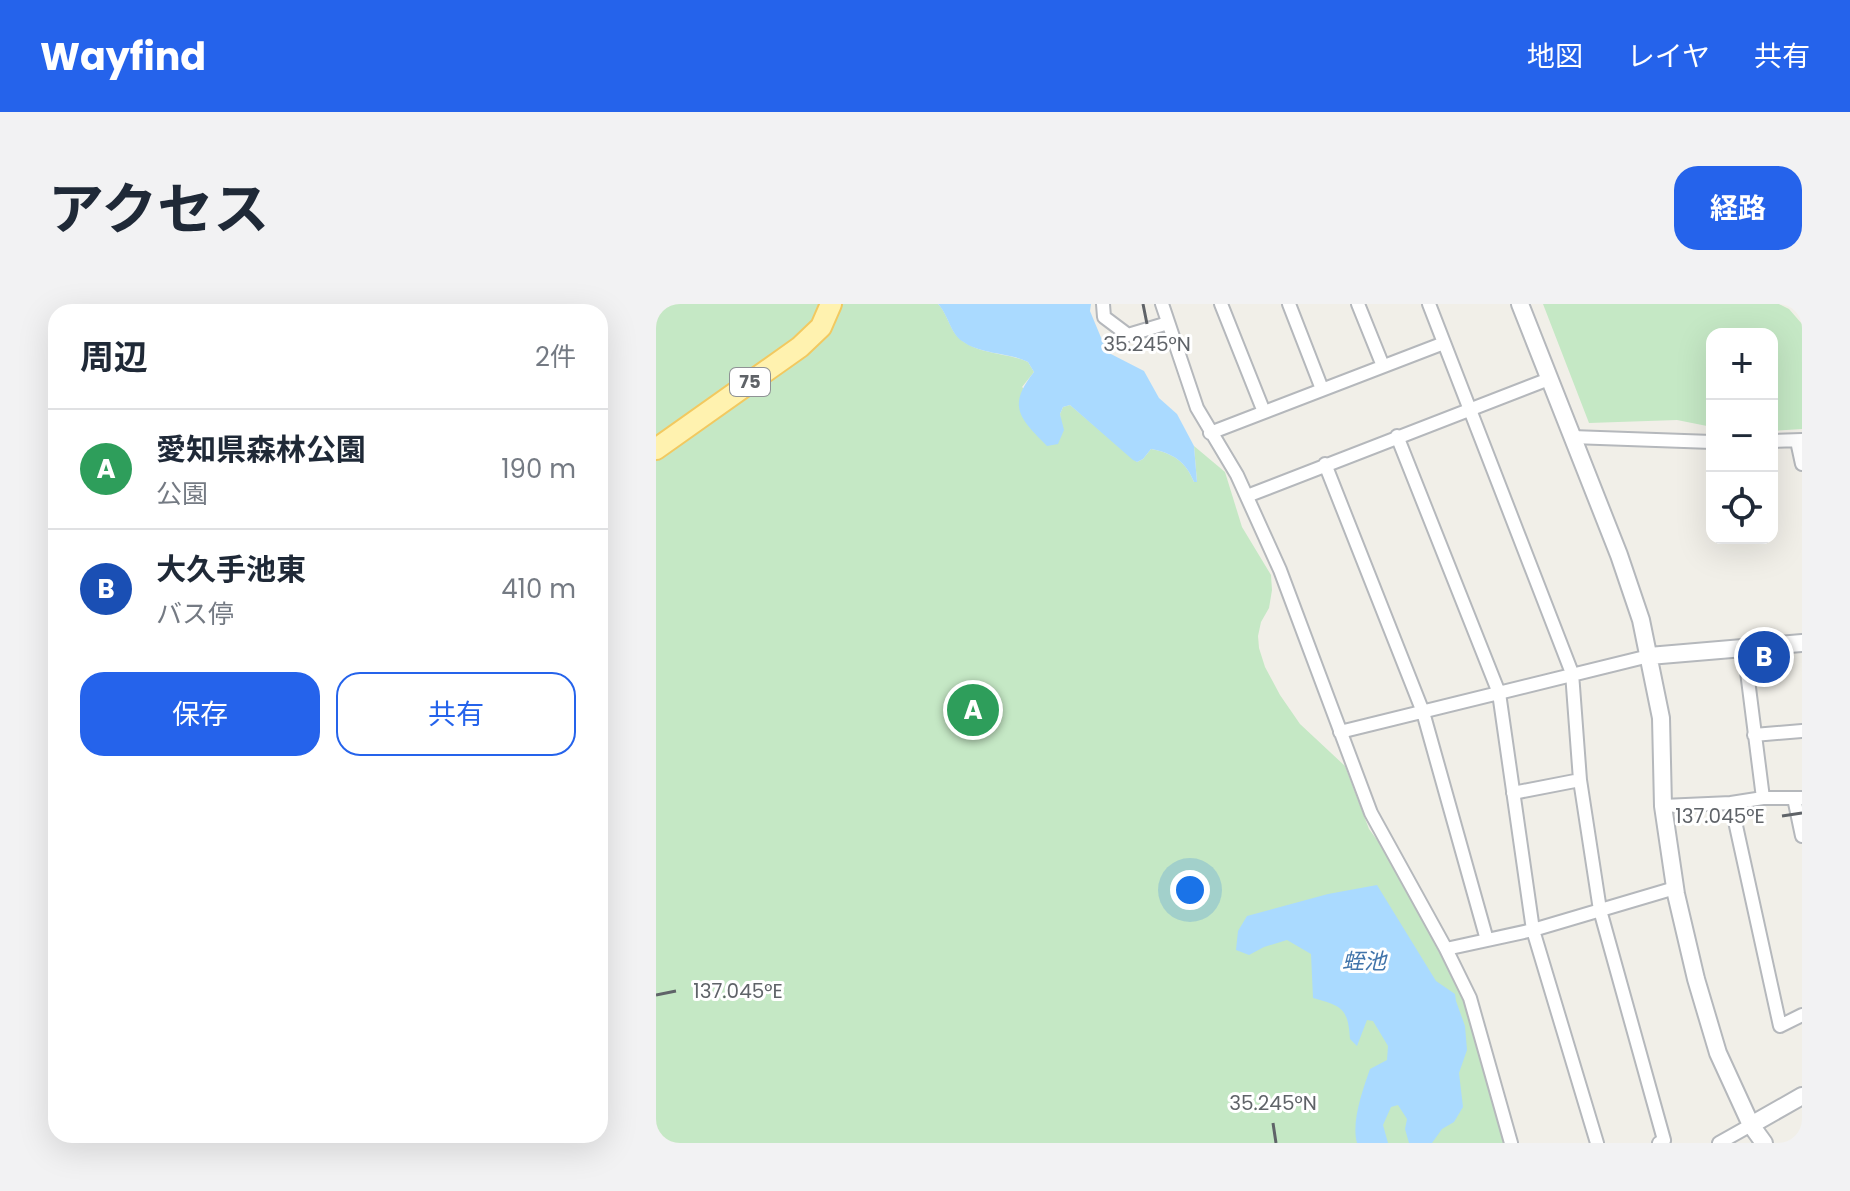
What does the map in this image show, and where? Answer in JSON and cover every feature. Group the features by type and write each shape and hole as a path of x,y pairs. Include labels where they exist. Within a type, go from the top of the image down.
{"main road":[{"name":"75","path":"656,449 800,347 821,327 831,304"}],"street":[{"path":"1103,304 1104,317 1128,335 1168,323"},
{"path":"1162,304 1197,408 1237,475 1280,570 1371,813 1470,998 1511,1143"},
{"path":"1221,304 1264,412"},
{"path":"1289,304 1322,389"},
{"path":"1358,304 1383,366"},
{"path":"1429,304 1572,673 1580,780 1600,910 1664,1140 1659,1143"},
{"path":"1520,304 1619,555 1641,620 1661,718 1663,806 1675,888 1696,979 1718,1053 1751,1125 1764,1143"},
{"path":"1210,433 1444,343"},
{"path":"1247,496 1549,379"},
{"path":"1397,436 1499,693 1533,930 1597,1143"},
{"path":"1572,437 1706,442"},
{"path":"1778,441 1800,440 1802,464"},
{"path":"1325,464 1423,712 1487,940"},
{"path":"1340,732 1649,656 1802,643"},
{"path":"1744,648 1763,798"},
{"path":"1754,735 1802,731"},
{"path":"1513,793 1580,780"},
{"path":"1663,806 1798,798 1802,836"},
{"path":"1731,803 1780,1026 1802,1015"},
{"path":"1446,949 1533,930 1675,888"},
{"path":"1719,1143 1802,1096"}],"green space":[{"path":"656,304 938,304 954,332 964,342 1028,362 1034,372 1022,387 1061,423 1063,407 1070,405 1137,462 1151,449 1166,453 1183,464 1197,482 1194,446 1225,472 1242,527 1271,575 1269,608 1258,636 1265,667 1300,724 1345,766 1369,829 1401,872 1466,998 1508,1143 656,1143"},
{"path":"1543,304 1779,304 1789,309 1802,324 1802,429 1778,431 1778,328 1706,328 1706,426 1677,420 1589,423"}],"water":[{"path":"938,304 1091,304 1090,311 1107,352 1144,371 1159,398 1177,414 1194,446 1197,482 1183,464 1166,453 1151,449 1143,459 1133,460 1070,405 1063,407 1060,414 1064,430 1058,444 1047,446 1029,427 1020,411 1021,394 1034,372 1028,362 969,346 955,333"},
{"name":"蛭池","path":"1377,885 1436,981 1455,994 1465,1026 1467,1050 1459,1073 1463,1107 1454,1122 1442,1129 1432,1143 1409,1143 1405,1129 1407,1119 1398,1105 1391,1107 1383,1125 1388,1143 1357,1143 1357,1116 1370,1069 1387,1060 1388,1046 1373,1021 1367,1020 1357,1046 1350,1039 1342,1010 1313,998 1311,954 1287,940 1249,955 1236,950 1238,931 1247,916 1328,894"}],"place":[{"name":"大久手池東","path":"1764,657"},
{"name":"愛知県森林公園","path":"973,710"}]}
